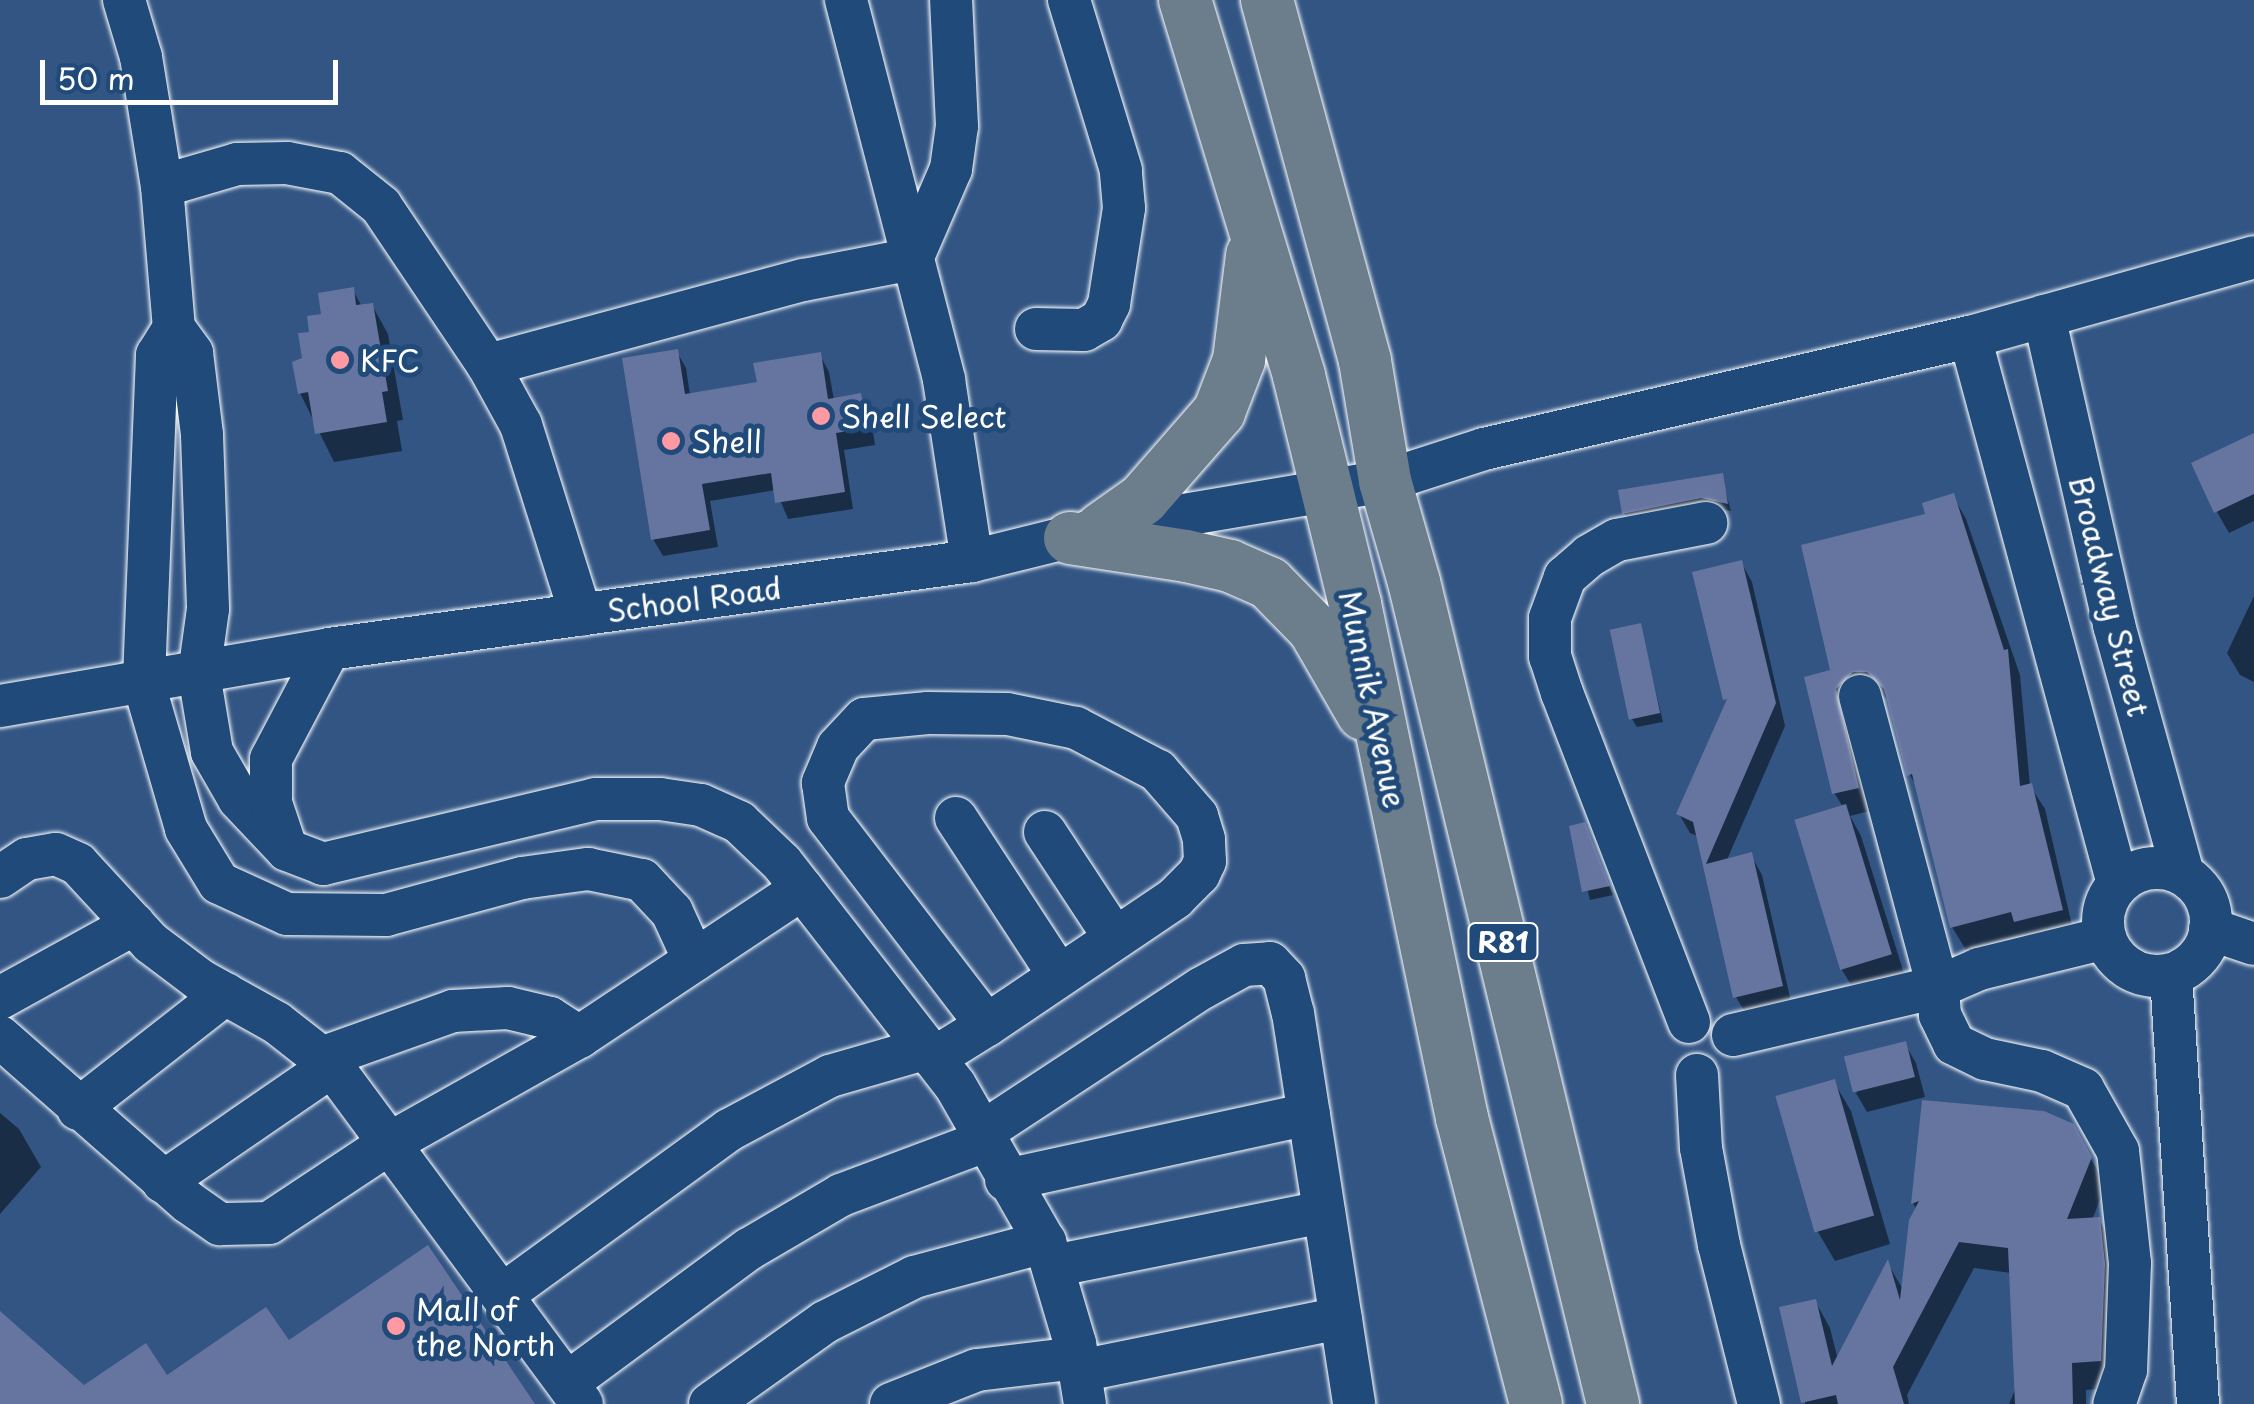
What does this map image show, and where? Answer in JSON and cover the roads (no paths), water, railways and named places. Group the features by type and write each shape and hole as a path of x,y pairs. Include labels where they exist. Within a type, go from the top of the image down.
{"main road":[{"name":"Munnik Avenue","path":"1185,0 1298,376 1354,604 1462,1118 1536,1404"},
{"name":"R81","path":"1268,0 1364,361 1386,481 1428,639 1613,1404"},
{"path":"1086,534 1143,499 1219,412 1238,360 1254,236"},
{"path":"1086,534 1230,566 1269,583 1314,629 1384,750"}],"street":[{"path":"124,0 140,57 162,186 174,328 192,352 202,436 208,609 199,674 212,752 238,799 287,850 323,864 595,799 660,799 701,805 739,822 802,889 955,1084 1050,1254 1081,1378"},
{"path":"846,0 944,380 972,561"},
{"path":"912,259 951,169 956,126 951,0"},
{"path":"1036,330 1084,330 1101,320 1109,304 1124,208 1121,170 1069,0"},
{"path":"162,186 238,164 287,163 340,173 382,206 488,365 522,425 581,615"},
{"name":"School Road","path":"0,706 329,649 972,561 1086,534 1386,481 1484,449 1970,338 2254,257"},
{"path":"488,365 804,280 912,259"},
{"name":"Broadway Street","path":"2044,316 2104,581 2183,874"},
{"path":"174,328 157,355 144,684 186,829 219,882 287,914 386,915 522,878 588,868 642,880 672,912 694,960"},
{"path":"1970,338 2118,884"},
{"path":"1688,1022 1556,675 1550,657 1550,618 1565,577 1589,556 1617,540 1706,523"},
{"path":"2038,600 2104,581"},
{"path":"287,850 270,803 271,759 329,649"},
{"path":"1860,696 1938,987 1940,1015 1954,1044 1985,1060 2042,1071 2083,1089 2118,1151 2130,1263 2126,1370 2114,1404"},
{"path":"502,1295 729,1130 830,1076 930,1053 987,1025 1175,898 1199,874 1205,860 1198,816 1158,771 1076,728 1007,714 928,713 864,719 838,747 823,783 828,818 987,1025"},
{"path":"956,818 1058,974"},
{"path":"1045,832 1114,937"},
{"path":"0,877 27,859 56,854 78,864 151,943 225,994 277,1023 327,1062 574,1394 749,1249 841,1194 983,1137 1202,988 1244,965 1270,963 1284,978 1293,1013 1354,1404"},
{"path":"2149,868 2183,874 2206,898 2210,929 2198,958 2171,974 2151,976 2131,970 2115,957 2105,938 2105,905 2118,884 2149,868"},
{"path":"0,1037 162,1182 220,1224 269,1223 390,1143 579,1037 802,889"},
{"path":"0,998 134,924"},
{"path":"2210,929 2254,944"},
{"path":"1734,1035 1938,987 1980,969 2105,938"},
{"path":"2171,974 2198,1404"},
{"path":"78,1109 225,994"},
{"path":"162,1182 327,1062 452,1011 508,1008 550,1018 579,1037"},
{"path":"1698,1075 1723,1071 1736,1048 1734,1035 1714,1018 1688,1022 1680,1032 1678,1058 1698,1075 1701,1148 1719,1245 1759,1404"},
{"path":"1006,1180 1310,1114"},
{"path":"710,1404 825,1322 914,1277 1324,1212"},
{"path":"890,1404 977,1370 1081,1378 1341,1318"}],"place":[{"name":"KFC","path":"340,360"},
{"name":"Shell Select","path":"821,416"},
{"name":"Shell","path":"671,441"},
{"name":"Mall of the North","path":"396,1326"}]}
